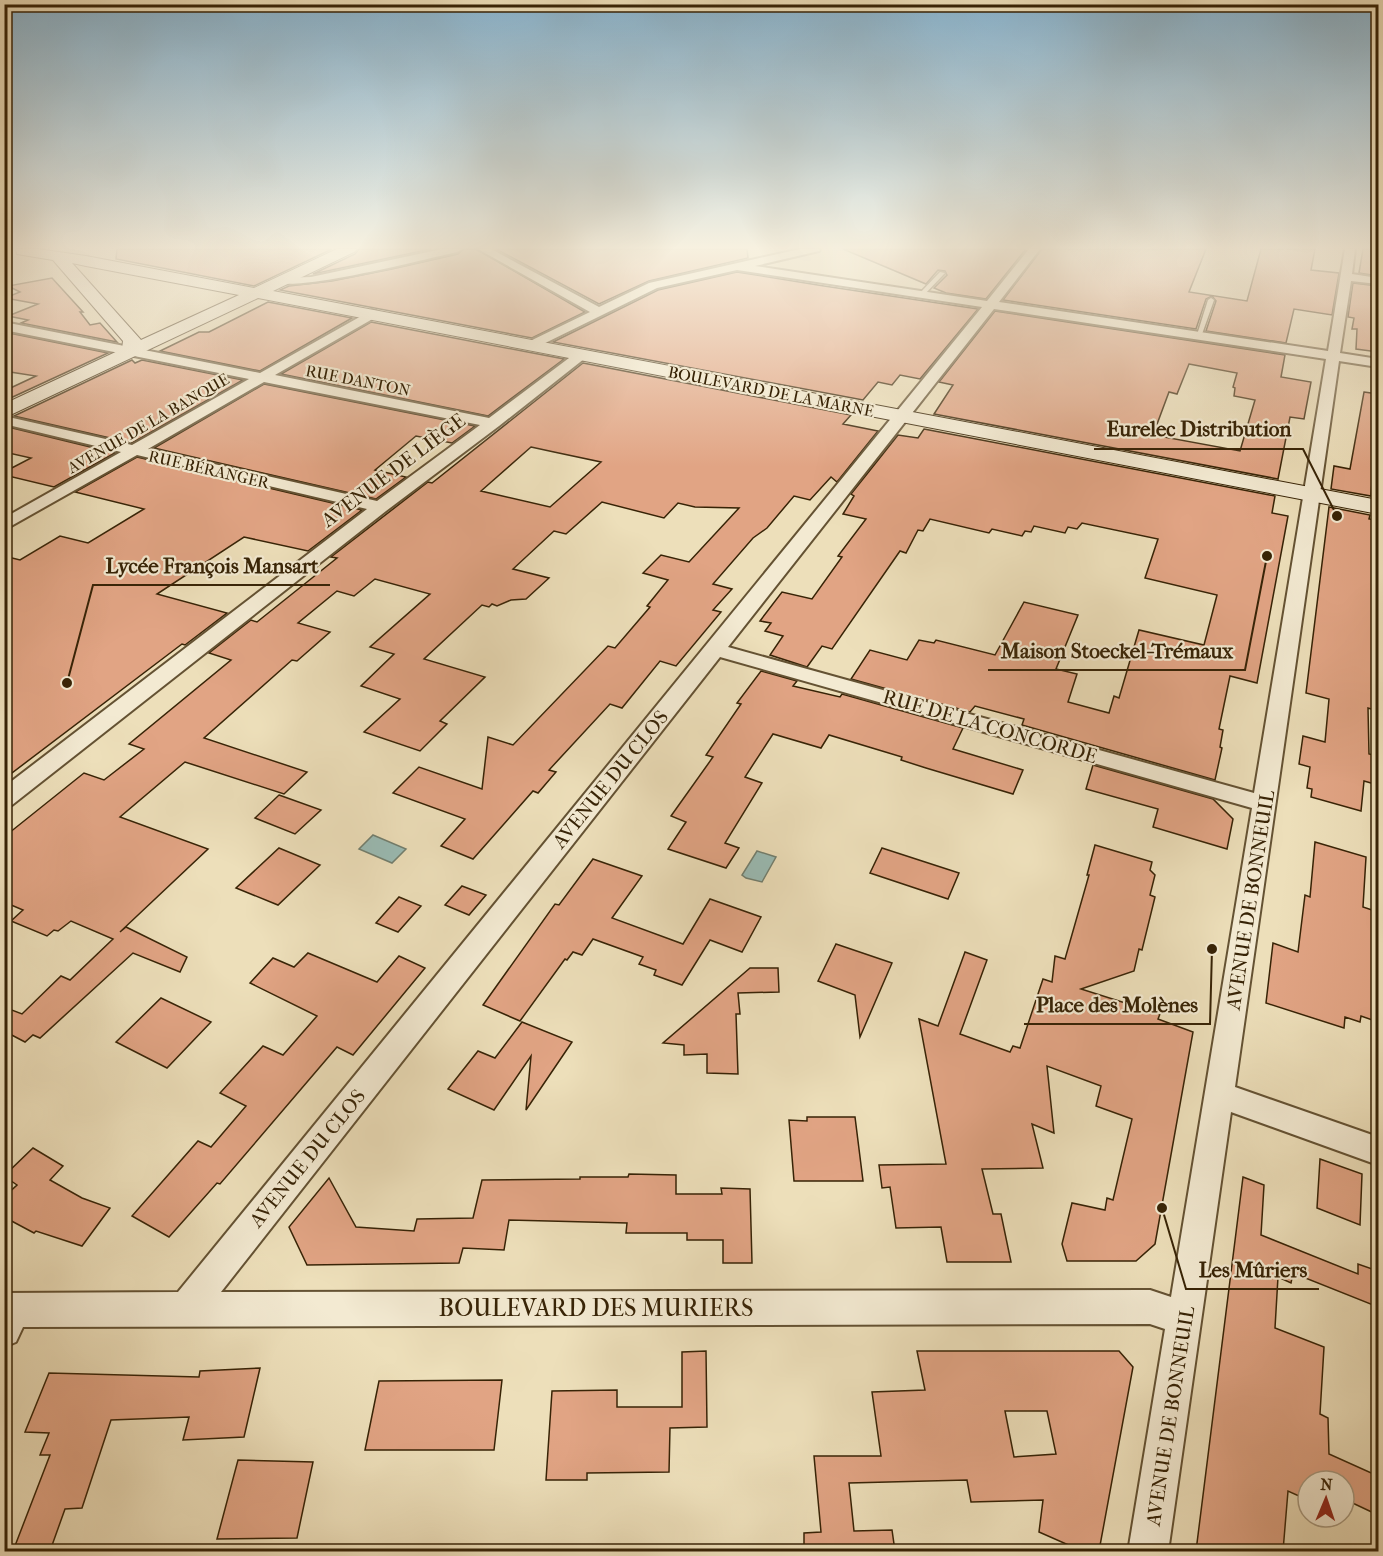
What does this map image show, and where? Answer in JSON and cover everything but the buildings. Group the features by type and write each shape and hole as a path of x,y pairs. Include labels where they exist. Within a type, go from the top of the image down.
{"street":[{"path":"116,322 132,340 131,351"},
{"path":"4,412 194,322"},
{"name":"AVENUE DE LA BANQUE","path":"4,525 359,322"},
{"name":"BOULEVARD DE LA MARNE","path":"412,322 1378,507"},
{"path":"533,345 580,322"},
{"name":"AVENUE DU CLOS","path":"186,1309 978,322"},
{"path":"1099,322 1378,363"},
{"name":"AVENUE DE BONNEUIL","path":"1148,1551 1314,494 1339,322"},
{"name":"RUE DANTON","path":"4,326 494,423"},
{"name":"AVENUE DE LIÈGE","path":"4,800 380,507 582,355"},
{"name":"RUE BÉRANGER","path":"4,420 134,452 380,507"},
{"name":"RUE DE LA CONCORDE","path":"714,649 1265,804"},
{"path":"1220,1095 1378,1151"},
{"name":"BOULEVARD DES MURIERS","path":"7,1316 186,1309 1150,1307 1185,1319"}],"lane":[{"path":"1198,336 1203,322"}],"water":[{"path":"373,835 406,849 392,863 359,849"},
{"path":"757,851 776,857 762,882 742,875"}],"place":[{"name":"Eurelec Distribution","path":"1337,516"},
{"name":"Maison Stoeckel-Trémaux","path":"1267,556"},
{"name":"Lycée François Mansart","path":"67,683"},
{"name":"Place des Molènes","path":"1212,949"},
{"name":"Les Mûriers","path":"1162,1208"}]}
